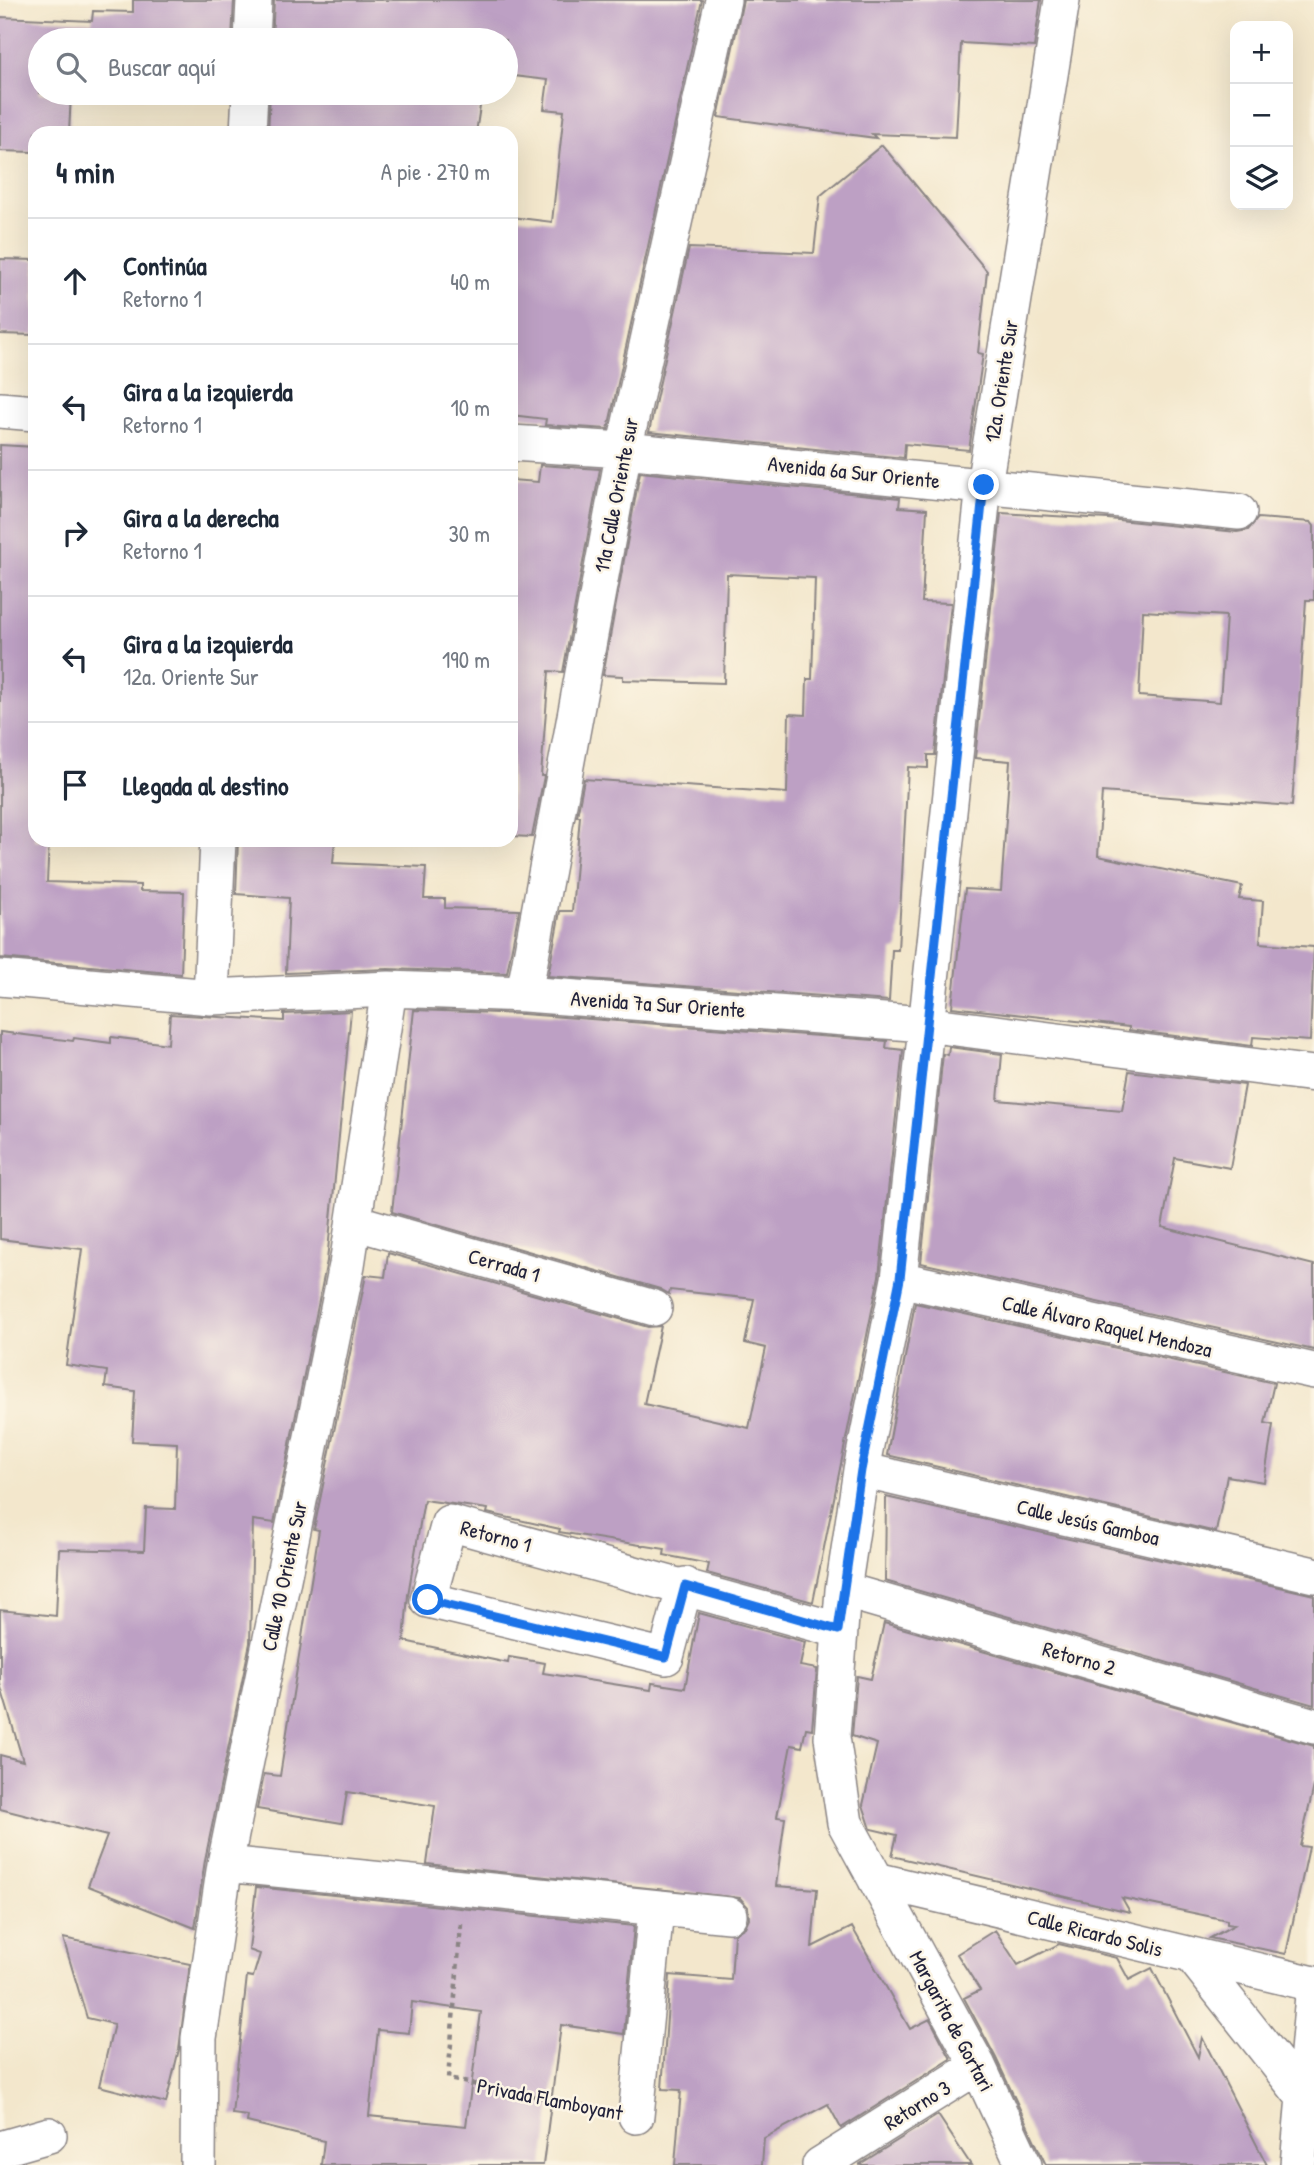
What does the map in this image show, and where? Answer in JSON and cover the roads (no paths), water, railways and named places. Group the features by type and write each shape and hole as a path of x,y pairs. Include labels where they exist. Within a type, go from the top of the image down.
{"street":[{"path":"253,28 254,0"},
{"name":"11a Calle Oriente sur","path":"524,994 624,450 723,0"},
{"name":"12a. Oriente Sur","path":"876,1880 845,1823 832,1737 838,1630 861,1470 900,1279 984,485 1062,0"},
{"path":"248,126 249,105"},
{"path":"0,410 28,412"},
{"name":"Avenida 6a Sur Oriente","path":"518,443 624,450 1239,512"},
{"path":"211,997 218,847"},
{"name":"Avenida 7a Sur Oriente","path":"0,978 211,997 389,989 524,994 925,1024 1314,1073"},
{"name":"Calle 10 Oriente Sur","path":"198,2165 199,2038 225,1864 354,1222 389,989"},
{"name":"Cerrada 1","path":"354,1222 654,1308"},
{"name":"Calle Álvaro Raquel Mendoza","path":"900,1279 1314,1371"},
{"name":"Calle Jesús Gamboa","path":"861,1470 1314,1575"},
{"name":"Retorno 1","path":"685,1586 666,1657 428,1600 449,1523 685,1586 838,1630"},
{"name":"Retorno 2","path":"844,1590 1314,1726"},
{"path":"225,1864 656,1909 729,1914"},
{"name":"Calle Ricardo Solis","path":"876,1880 1194,1958 1314,1984"},
{"name":"Margarita de Gortari","path":"876,1880 978,2066 1024,2165"},
{"name":"Privada Flamboyant","path":"636,2116 656,1909"},
{"path":"1194,1958 1302,2095"},
{"path":"1298,2165 1302,2095 1314,1984"},
{"name":"Retorno 3","path":"820,2165 978,2066"},
{"path":"0,2148 49,2135"}]}
